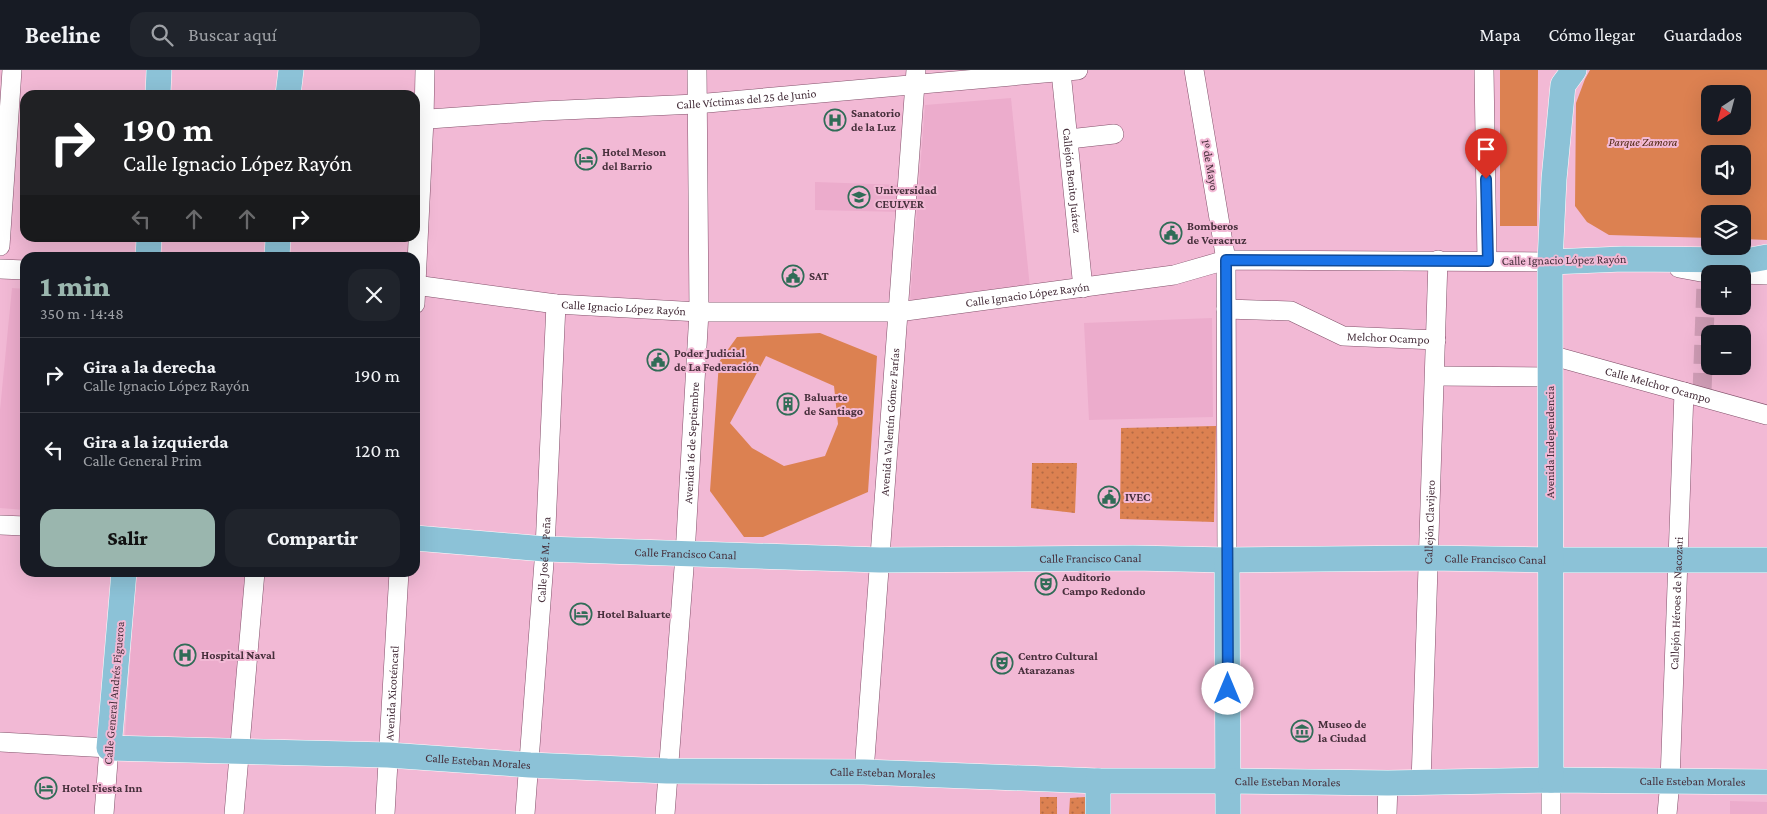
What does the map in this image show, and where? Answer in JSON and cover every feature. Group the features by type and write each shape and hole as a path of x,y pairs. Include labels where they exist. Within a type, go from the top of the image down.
{"main road":[{"path":"158,90 159,70"},
{"path":"289,90 291,70"},
{"name":"Avenida Independencia","path":"1551,780 1550,262 1554,179 1566,75"},
{"name":"Calle Ignacio López Rayón","path":"1550,262 1623,258 1638,260 1752,260 1767,258"},
{"name":"Calle Francisco Canal","path":"420,538 545,549 880,560 1133,558 1227,560 1428,558 1767,560"},
{"path":"1227,560 1228,814"},
{"name":"Calle General Andrés Figueroa","path":"109,748 124,577"},
{"name":"Calle Esteban Morales","path":"109,748 388,755 530,765 667,771 864,772 1098,781 1421,783 1551,780 1767,782"},
{"path":"1098,781 1098,814"}],"street":[{"path":"0,246 18,109 12,70"},
{"path":"420,120 425,70"},
{"name":"Avenida 16 de Septiembre","path":"664,814 684,555 699,312 697,70"},
{"name":"1º de Mayo","path":"1194,70 1226,260 1227,560"},
{"path":"1484,70 1488,261"},
{"name":"Calle Víctimas del 25 de Junio","path":"420,120 696,104 916,77 1070,71"},
{"name":"Callejón Benito Juárez","path":"1070,71 1068,139 1083,288"},
{"name":"Avenida Valentín Gómez Farías","path":"864,772 916,77"},
{"path":"1068,139 1114,134"},
{"name":"Calle Ignacio López Rayón","path":"420,292 556,304 699,312 898,312 1174,275 1226,260 1550,262"},
{"name":"Callejón Clavijero","path":"1421,783 1438,260"},
{"name":"Calle Ignacio López Rayón","path":"1638,260 1701,277"},
{"path":"0,269 20,270"},
{"path":"1751,274 1767,275"},
{"name":"Calle José M. Peña","path":"525,814 545,549 556,304"},
{"name":"Melchor Ocampo","path":"1226,309 1292,311 1343,336 1436,340"},
{"path":"1435,376 1550,366"},
{"name":"Calle Melchor Ocampo","path":"1550,366 1696,394 1767,415"},
{"name":"Callejón Héroes de Nacozari","path":"1667,814 1670,781 1678,560 1696,394"},
{"path":"0,526 20,526"},
{"path":"234,814 255,577"},
{"name":"Avenida Xicoténcatl","path":"385,814 399,577"},
{"name":"Calle Esteban Morales","path":"0,742 109,748"},
{"name":"Calle General Andrés Figueroa","path":"104,814 109,748"},
{"name":"Avenida Independencia","path":"1551,780 1551,814"},
{"path":"1387,814 1388,783"}],"shaded area":[{"path":"1011,98 1030,288 910,302 925,105"},
{"name":"Universidad CEULVER","path":"815,182 903,185 902,212 815,210"},
{"path":"12,288 20,289 20,510 0,508 0,410"},
{"path":"1212,318 1213,417 1089,420 1084,323"},
{"name":"Hospital Naval","path":"136,577 245,577 234,745 125,738"},
{"path":"1730,801 1767,802 1767,814 1730,814"}],"green space":[{"path":"1500,70 1538,70 1537,226 1500,226"},
{"name":"Parque Zamora","path":"1590,70 1767,70 1767,240 1751,239 1751,205 1701,205 1701,238 1609,235 1587,222 1575,206 1576,103"},
{"path":"820,333 877,356 868,492 763,537 744,537 710,491 719,362 737,337","holes":["766,356 834,386 838,424 825,456 784,466 752,448 730,423"]},
{"path":"1216,426 1214,522 1120,519 1121,428"},
{"path":"1032,463 1077,463 1075,513 1031,508"},
{"path":"1040,797 1057,797 1057,814 1040,814"},
{"path":"1085,797 1085,814 1069,814 1070,798"}],"tunnel":[{"path":"1702,392 1705,315"}],"place":[{"name":"Sanatorio de la Luz","path":"835,120"},
{"name":"Hotel Meson del Barrio","path":"586,159"},
{"name":"Universidad CEULVER","path":"859,197"},
{"name":"Bomberos de Veracruz","path":"1171,233"},
{"name":"SAT","path":"793,276"},
{"name":"Poder Judicial de La Federación","path":"658,360"},
{"name":"Baluarte de Santiago","path":"788,404"},
{"name":"IVEC","path":"1109,497"},
{"name":"Auditorio Campo Redondo","path":"1046,584"},
{"name":"Hotel Baluarte","path":"581,614"},
{"name":"Hospital Naval","path":"185,655"},
{"name":"Centro Cultural Atarazanas","path":"1002,663"},
{"name":"Museo de la Ciudad","path":"1302,731"},
{"name":"Hotel Fiesta Inn","path":"46,788"}],"route":[{"path":"1228,689 1226,260 1488,261 1486,179"}]}
